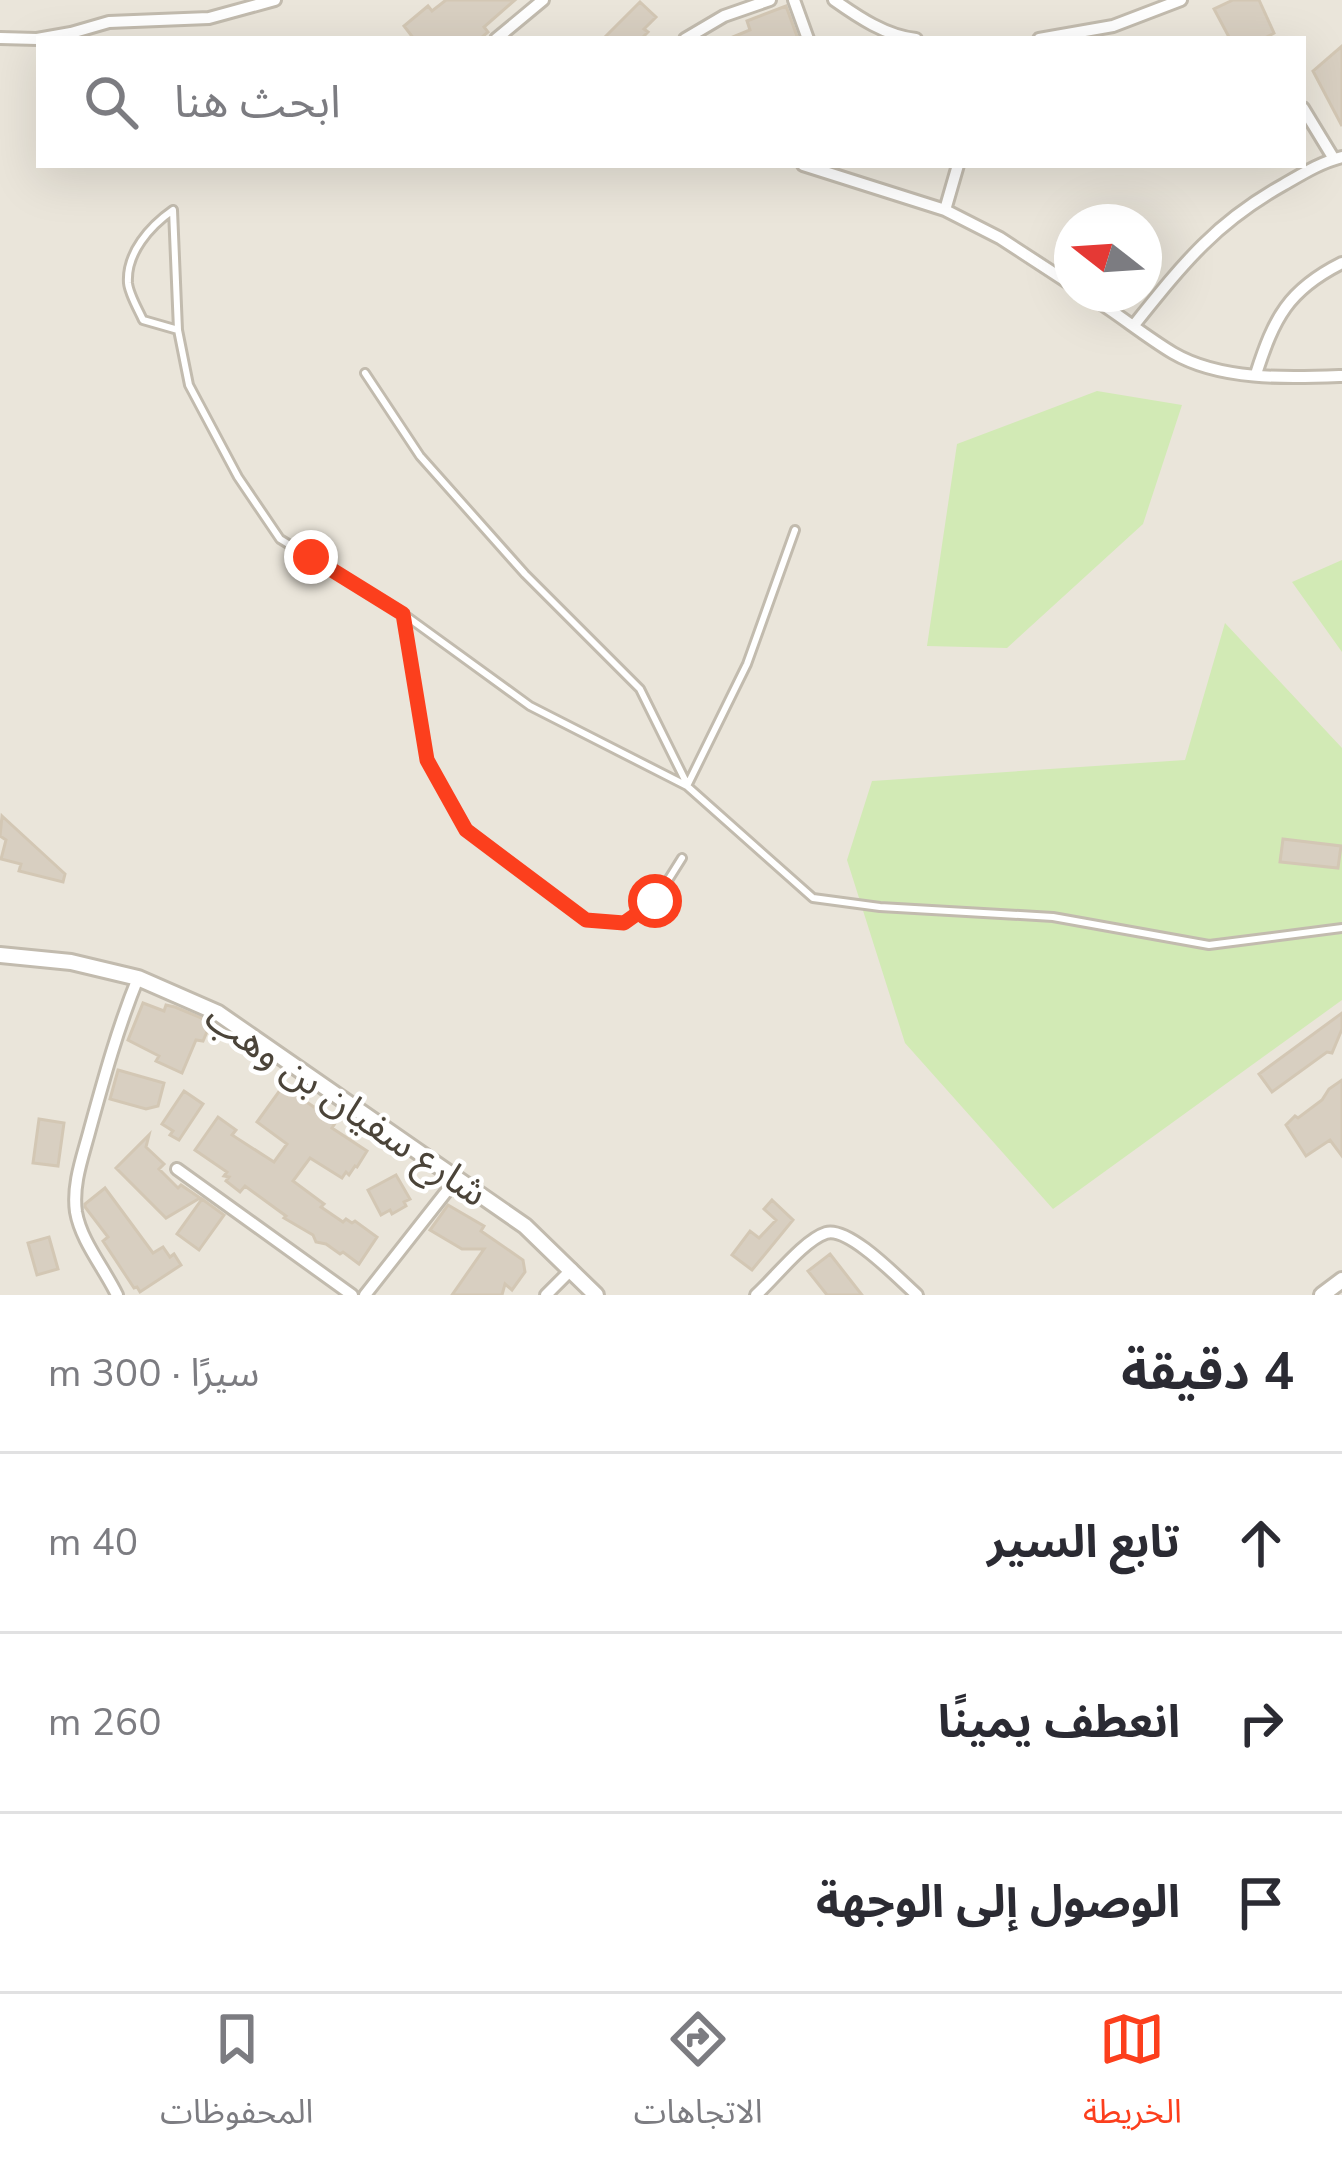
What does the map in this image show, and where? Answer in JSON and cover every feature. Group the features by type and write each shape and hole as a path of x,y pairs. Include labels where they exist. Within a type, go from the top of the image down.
{"street":[{"path":"500,36 543,0"},
{"path":"690,36 724,16 770,0"},
{"path":"794,0 807,36"},
{"path":"834,0 866,22 899,36"},
{"path":"1057,36 1113,26 1181,0"},
{"path":"54,36 109,22 209,18 266,2"},
{"path":"0,38 36,37"},
{"path":"1134,325 1220,226 1261,197 1338,158 1306,112"},
{"path":"812,168 945,210 1054,273"},
{"path":"945,210 957,168"},
{"path":"1256,374 1269,335 1290,299 1342,263"},
{"path":"1114,312 1173,352 1221,370 1342,376"},
{"name":"شارع سفيان بن وهب","path":"0,955 71,962 138,978 218,1013 525,1226 596,1295"},
{"path":"117,1295 82,1232 75,1189 101,1088 138,978"},
{"path":"177,1169 352,1295"},
{"path":"365,1295 457,1178"},
{"path":"755,1295 812,1241 838,1232 917,1295"},
{"path":"546,1295 572,1269"},
{"path":"1322,1295 1342,1280"}],"lane":[{"path":"178,330 143,320 128,284 135,252 149,230 173,210 178,330 189,385 238,477 280,538 403,614 530,706 687,786 813,898 880,907 1053,917 1209,945 1342,928"},
{"path":"365,373 420,456 525,574 640,688 687,786"},
{"path":"687,786 747,664 795,530"},
{"path":"403,614 427,760 466,830 586,920 624,923 655,901 682,858"}],"shaded area":[{"path":"0,0 1342,0 1342,1295 0,1295"}],"green space":[{"path":"1097,391 1182,405 1143,524 1007,648 927,646 957,444"},
{"path":"1342,560 1342,652 1292,582"},
{"path":"1225,623 1342,748 1342,1000 1053,1209 905,1043 847,860 872,781 1185,760"}],"building":[{"path":"446,0 515,0 484,27 488,32 483,36 412,36 404,26 428,6 432,11"},
{"path":"1233,0 1259,0 1274,33 1228,36 1214,9"},
{"path":"640,2 656,17 644,29 648,32 644,36 606,36"},
{"path":"786,6 797,36 735,36 750,30 747,21"},
{"path":"1342,46 1342,126 1313,71"},
{"path":"2,816 65,874 63,882 19,871 21,864 1,859 6,840 0,836"},
{"path":"1283,839 1341,846 1338,868 1280,862"},
{"path":"143,1003 164,1011 166,1005 175,1007 211,1022 203,1041 196,1040 182,1073 128,1040"},
{"path":"1342,1013 1342,1029 1332,1053 1272,1092 1259,1074"},
{"path":"118,1070 164,1083 158,1106 146,1109 110,1099"},
{"path":"1342,1080 1342,1156 1330,1140 1306,1156 1286,1125"},
{"path":"283,1086 336,1122 332,1128 367,1151 342,1178 310,1158 293,1181 343,1222 355,1221 377,1237 359,1264 316,1242 313,1235 245,1186 240,1192 226,1181 227,1172 195,1150 218,1117 236,1130 232,1135 274,1162 287,1144 257,1122"},
{"path":"184,1091 203,1104 179,1140 162,1124"},
{"path":"39,1119 64,1123 58,1166 33,1163"},
{"path":"149,1135 146,1147 164,1164 159,1169 178,1188 181,1185 200,1198 166,1218 116,1168"},
{"path":"396,1175 410,1199 392,1214 390,1210 381,1215 368,1190"},
{"path":"105,1188 153,1253 163,1247 181,1265 140,1292 85,1207"},
{"path":"202,1199 224,1215 199,1250 177,1234"},
{"path":"772,1200 793,1220 752,1270 732,1255 750,1231 759,1238 776,1220 764,1209"},
{"path":"448,1205 484,1226 481,1231 523,1260 525,1272 512,1290 505,1284 502,1295 452,1295 484,1249 462,1249 430,1230"},
{"path":"49,1237 58,1269 37,1275 28,1243"},
{"path":"830,1254 862,1295 827,1295 808,1271"}],"route":[{"path":"311,557 403,614 427,760 466,830 586,920 624,923 655,901"}]}
